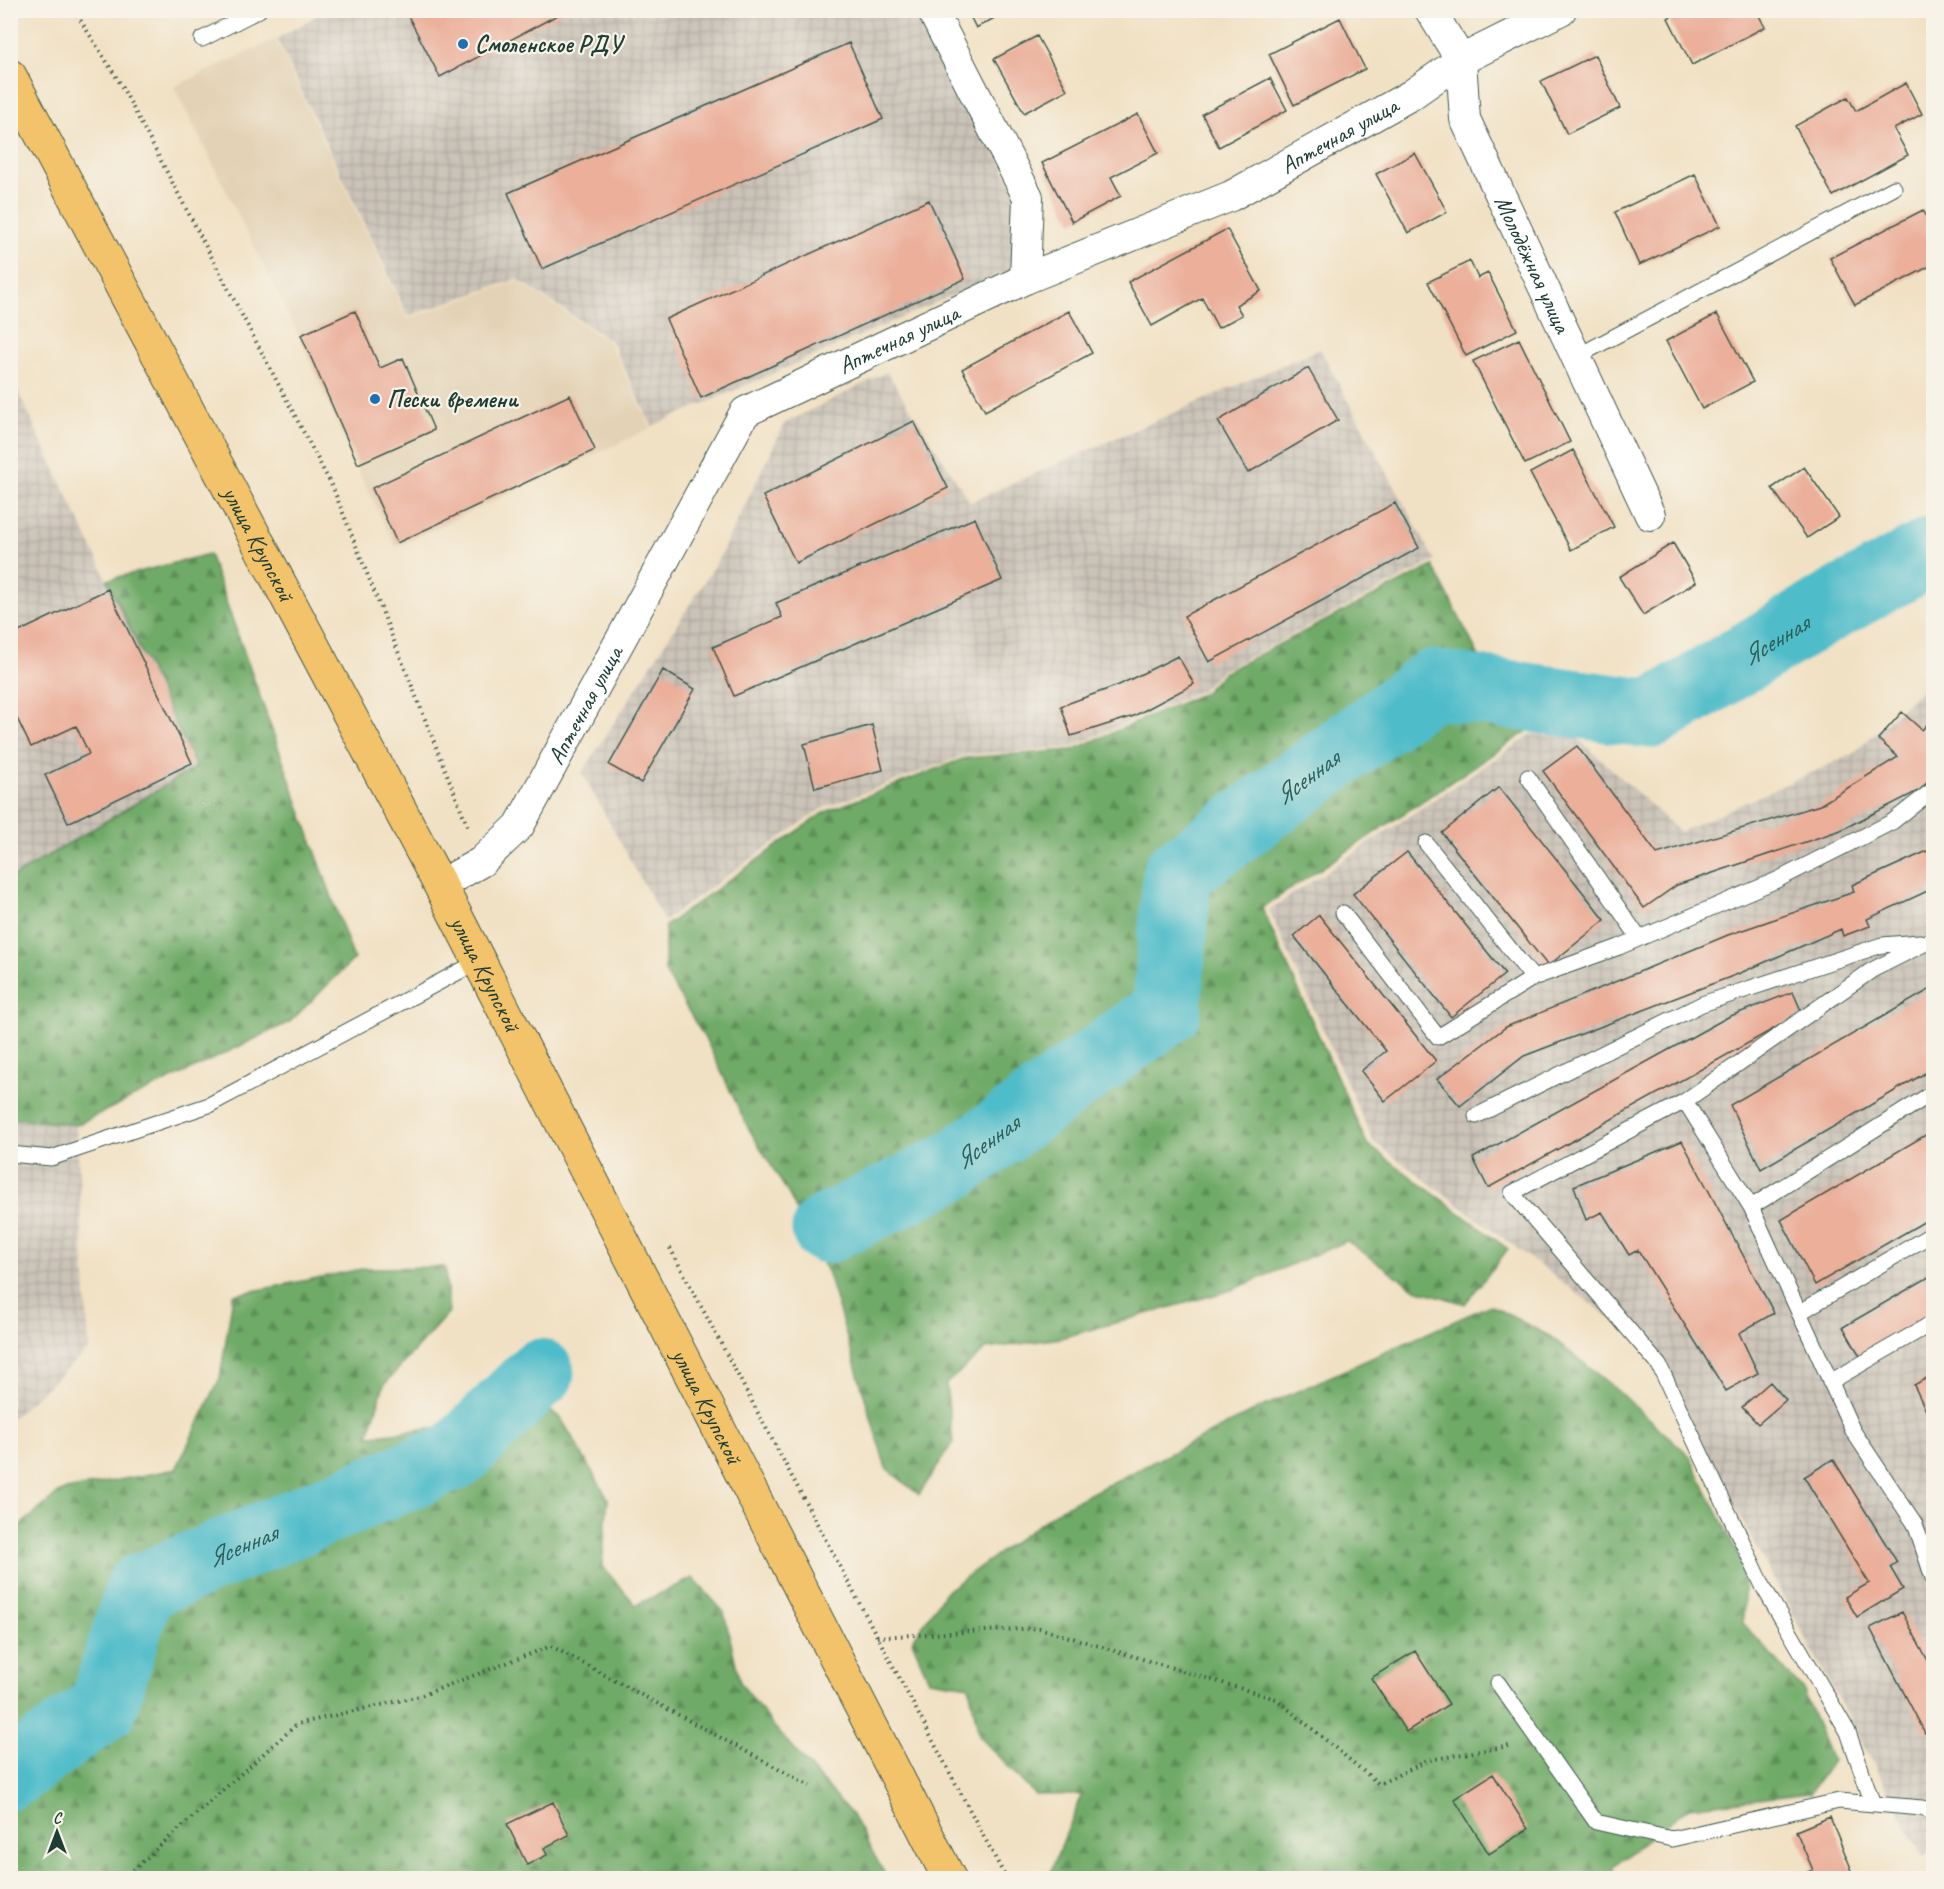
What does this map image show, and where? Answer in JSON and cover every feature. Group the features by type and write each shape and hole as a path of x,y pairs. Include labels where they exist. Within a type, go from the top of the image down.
{"main road":[{"name":"улица Крупской","path":"10,76 440,885 949,1878"}],"street":[{"path":"932,10 1028,197 1025,279"},
{"name":"Молодёжная улица","path":"1430,10 1461,60 1465,119 1574,358 1650,515"},
{"name":"Аптечная улица","path":"440,885 481,862 519,826 745,412 1025,279 1230,196 1411,95 1461,60 1561,10"}],"lane":[{"path":"202,39 259,10"},
{"path":"1574,358 1894,188"},
{"path":"1527,777 1639,938"},
{"path":"1343,913 1438,1036 1533,978 1639,938 1777,880 1881,827 1934,789"},
{"path":"1426,843 1533,978"},
{"path":"1873,1804 1848,1732 1764,1588 1659,1365 1512,1193 1685,1101 1872,970 1931,940"},
{"path":"1476,1116 1702,1004 1882,945 1931,940"},
{"path":"10,1154 51,1158 208,1105 479,961"},
{"path":"1751,1208 1934,1092"},
{"path":"1685,1101 1751,1208 1852,1431 1915,1524 1934,1581"},
{"path":"1799,1313 1934,1233"},
{"path":"1830,1382 1934,1322"},
{"path":"1498,1683 1596,1822 1672,1839 1839,1802 1922,1808 1934,1813"}],"path":[{"path":"74,10 120,83 333,489 481,862"},
{"path":"665,1237 1005,1878"},
{"path":"878,1638 1039,1628 1050,1631 1276,1699 1379,1784 1429,1760 1539,1741"},
{"path":"124,1878 297,1724 420,1696 551,1646 810,1786"}],"shaded area":[{"path":"326,10 921,11 1019,197 1013,269 652,426 611,341 517,279 408,316 277,39"},
{"path":"275,39 407,319 517,281 609,342 651,428 396,547 355,465 298,334 174,87"},
{"path":"1320,349 1435,561 1220,672 1202,690 1071,747 965,755 821,809 664,921 582,773 717,562 785,423 887,372 970,502"},
{"path":"10,375 196,767 11,878 10,878"},
{"path":"1933,679 1933,1850 1923,1857 1649,1347 1373,1141 1269,910 1556,718 1680,832 1853,754"},
{"path":"11,1118 76,1125 89,1349 11,1419"}],"green space":[{"path":"209,554 354,959 290,1022 76,1125 11,1118 11,878 196,767 107,580"},
{"path":"1433,566 1479,656 1601,682 1262,908 1367,1144 1508,1249 1465,1304 1415,1289 1347,1241 1232,1290 1061,1338 986,1349 946,1384 953,1442 919,1495 886,1468 828,1274 788,1193 747,1126 707,1042 665,972 665,926 823,813 965,758 1072,750 1204,693 1223,673"},
{"path":"445,1267 449,1312 384,1385 368,1436 439,1427 501,1378 561,1418 608,1499 602,1566 636,1605 693,1578 724,1612 740,1682 771,1723 852,1815 887,1878 11,1878 10,1534 61,1491 176,1469 220,1378 233,1295 366,1268"},
{"path":"1490,1305 1551,1337 1612,1386 1689,1455 1745,1568 1743,1623 1802,1689 1832,1761 1810,1793 1689,1807 1613,1866 1614,1878 1048,1878 1082,1795 1035,1795 979,1736 969,1686 929,1680 912,1641 945,1592 1060,1509 1260,1408"}],"building":[{"name":"Смоленское РДУ","path":"405,10 567,10 440,77"},
{"path":"967,10 1009,10 976,28"},
{"path":"1682,10 1756,10 1765,27 1692,65 1668,18"},
{"path":"1340,18 1365,69 1294,105 1269,54"},
{"path":"1037,36 1067,90 1024,113 994,59"},
{"path":"849,43 883,119 542,269 508,193"},
{"path":"1595,55 1620,108 1567,134 1541,81"},
{"path":"1270,78 1287,110 1219,147 1202,114"},
{"path":"1906,83 1922,114 1894,129 1908,155 1833,196 1795,126 1848,97 1856,111"},
{"path":"1138,114 1158,153 1111,177 1121,196 1072,222 1042,163"},
{"path":"1415,153 1447,212 1408,233 1376,174"},
{"path":"1695,174 1720,226 1639,265 1615,212"},
{"path":"929,200 965,279 701,398 666,319"},
{"path":"1923,210 1934,230 1934,264 1855,305 1830,258"},
{"path":"1227,229 1261,291 1236,305 1242,315 1218,328 1202,298 1152,326 1128,282"},
{"path":"1470,261 1478,278 1488,273 1517,330 1466,356 1428,282"},
{"name":"Пески времени","path":"355,311 380,368 403,358 434,430 358,464 301,335"},
{"path":"1069,311 1092,353 985,411 962,369"},
{"path":"1717,314 1753,382 1702,409 1666,341"},
{"path":"1519,339 1570,442 1525,464 1473,361"},
{"path":"1308,368 1338,420 1248,473 1218,421"},
{"path":"570,395 595,450 397,543 372,488"},
{"path":"914,421 948,488 796,563 763,496"},
{"path":"1573,450 1614,527 1571,550 1530,473"},
{"path":"1804,467 1839,517 1807,538 1772,488"},
{"path":"1395,503 1419,548 1209,662 1184,616"},
{"path":"975,518 1002,580 734,696 713,647 782,617 776,603"},
{"path":"1673,543 1696,582 1643,615 1619,577"},
{"path":"108,589 192,763 68,823 45,775 89,754 76,726 31,747 10,704 10,636"},
{"path":"1178,656 1194,684 1134,716 1071,736 1061,706 1119,685"},
{"path":"663,670 695,689 641,783 609,765"},
{"path":"1902,712 1922,730 1934,717 1934,775 1920,790 1841,830 1677,885 1644,908 1543,771 1577,746 1657,854 1820,805 1898,757 1878,739"},
{"path":"872,725 883,770 815,788 804,744"},
{"path":"1499,787 1605,920 1548,966 1442,833"},
{"path":"1934,848 1934,888 1867,919 1870,926 1843,936 1841,929 1738,974 1524,1056 1460,1106 1437,1079 1506,1027 1728,935 1854,892 1852,885"},
{"path":"1407,852 1505,974 1451,1017 1353,894"},
{"path":"1319,915 1436,1061 1385,1101 1361,1071 1386,1051 1294,936"},
{"path":"1934,987 1934,1068 1761,1169 1730,1105"},
{"path":"1793,992 1802,1013 1488,1188 1473,1158 1728,1017"},
{"path":"1934,1130 1934,1216 1815,1285 1781,1220"},
{"path":"1682,1141 1774,1313 1739,1333 1758,1373 1726,1391 1638,1250 1629,1255 1602,1212 1586,1220 1574,1186"},
{"path":"1934,1274 1934,1319 1863,1361 1843,1327"},
{"path":"1934,1374 1934,1414 1929,1417 1914,1385"},
{"path":"1770,1382 1786,1400 1758,1424 1742,1407"},
{"path":"1833,1459 1897,1562 1890,1567 1903,1589 1857,1617 1845,1597 1869,1583 1804,1477"},
{"path":"1902,1612 1934,1672 1934,1729 1925,1733 1870,1628"},
{"path":"1415,1651 1449,1704 1406,1732 1371,1678"},
{"path":"1493,1774 1528,1829 1489,1854 1454,1799"},
{"path":"553,1802 569,1835 544,1848 547,1855 527,1865 507,1824"},
{"path":"1830,1817 1855,1878 1792,1878 1813,1870 1796,1831"}],"waterway":[{"name":"Ясенная","path":"826,1229 953,1166 1167,1010 1177,873 1432,684 1652,714 1816,615 1934,550"},
{"name":"Ясенная","path":"10,1775 103,1707 140,1588 457,1455 540,1373"}],"place":[{"name":"Смоленское РДУ","path":"463,44"},
{"name":"Пески времени","path":"375,399"}]}
